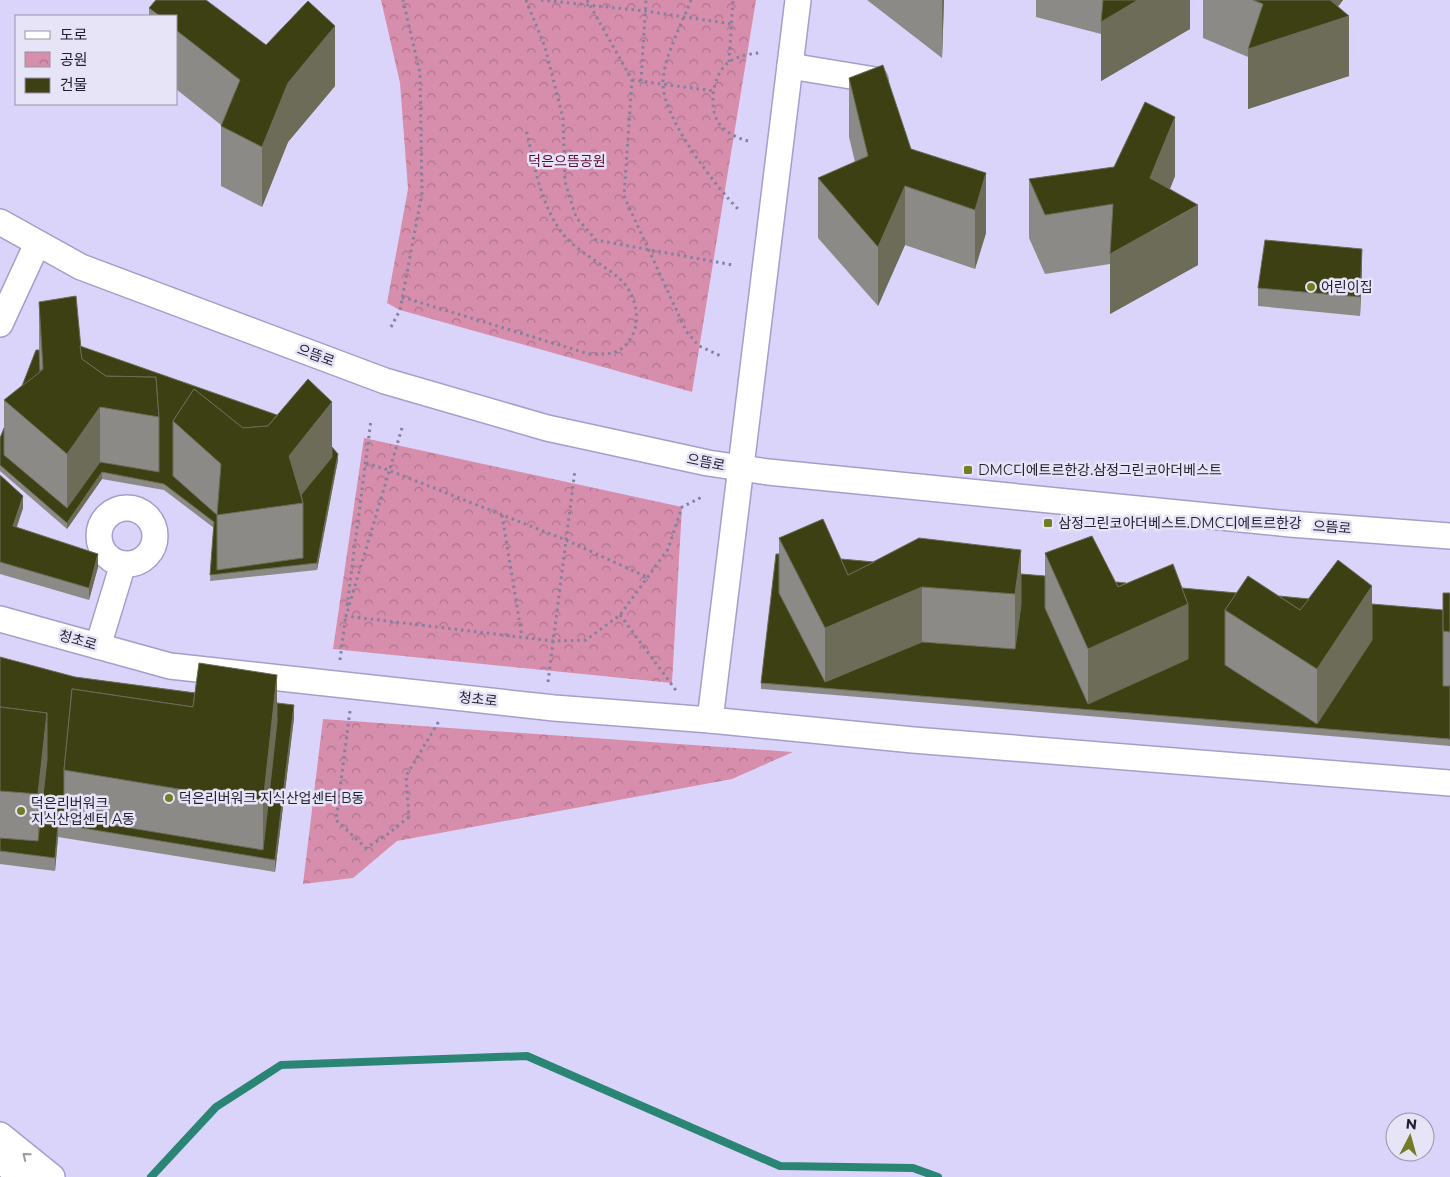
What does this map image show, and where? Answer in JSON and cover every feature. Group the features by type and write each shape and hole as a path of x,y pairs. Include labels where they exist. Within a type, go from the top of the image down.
{"highway":[{"path":"0,1158 24,1177"}],"street":[{"path":"710,720 798,0"},
{"path":"790,66 875,80"},
{"name":"으뜸로","path":"0,222 81,268 385,380 547,428 741,469 1290,524 1450,536"},
{"path":"0,324 38,244"},
{"path":"98,646 123,564"},
{"name":"청초로","path":"0,619 170,666 554,708 710,720 912,740 1450,783"},
{"path":"0,1134 52,1177"}],"path":[{"path":"391,327 400,310 422,193 420,73 403,0"},
{"path":"526,0 545,47 563,118 565,182 576,217 596,240 650,248 732,265"},
{"path":"541,0 645,11 732,24"},
{"path":"587,0 632,80 624,196 650,248 686,331 699,346 721,356"},
{"path":"641,81 646,0"},
{"path":"691,0 672,46 663,84 671,114 724,195 739,210"},
{"path":"729,62 733,0"},
{"path":"748,141 734,136 720,125 713,108 714,91 718,75 729,62 747,54 759,53"},
{"path":"632,80 714,91"},
{"path":"402,297 590,354 612,354 627,346 636,328 636,303 622,281 588,258 558,228 540,189 526,129"},
{"path":"339,664 371,420"},
{"path":"346,616 402,428"},
{"path":"366,463 566,540 649,578"},
{"path":"548,684 575,470"},
{"path":"346,616 553,641 586,640 620,615 649,578 668,548 682,507 704,496"},
{"path":"502,515 522,637"},
{"path":"620,615 679,695"},
{"path":"350,705 336,820 366,848 388,834 408,816 406,776 443,714"}],"green space":[{"name":"덕은으뜸공원","path":"381,0 756,0 692,392 400,310 387,303 408,189 400,83"},
{"path":"364,438 682,507 672,683 333,649"},
{"path":"323,719 793,752 732,779 397,841 353,878 303,884"}],"building":[{"path":"156,0 206,0 266,45 308,1 335,26 288,83 262,147 221,126 240,80 178,32 178,15 159,15 149,8"},
{"path":"1103,0 1138,0 1101,22"},
{"path":"1253,0 1330,0 1349,16 1248,49 1263,4"},
{"path":"883,65 911,149 986,173 975,210 905,186 878,247 818,178 868,156 849,78"},
{"path":"1145,102 1175,117 1150,178 1198,205 1110,254 1113,204 1045,215 1029,179 1114,167"},
{"name":"어린이집","path":"1265,240 1362,249 1360,297 1258,288"},
{"path":"76,296 82,359 106,376 156,377 159,417 100,407 67,454 4,400 43,369 39,302"},
{"path":"80,346 277,415 268,426 243,428 194,389 173,421 173,476 217,515 217,570 303,558 303,503 301,495 332,457 332,447 338,454 317,563 210,575 214,522 164,484 102,472 67,523 0,465 0,438 4,428 4,455 67,508 100,462 159,472 159,417 156,377 106,376 82,359"},
{"path":"36,350 39,350 40,372 22,386"},
{"path":"308,379 332,402 289,456 303,503 217,515 221,464 173,421 194,389 243,428 268,426"},
{"path":"0,475 23,496 13,526 98,554 89,588 0,562"},
{"path":"823,519 848,575 919,538 1021,550 1015,594 922,587 825,628 779,538"},
{"path":"1092,536 1118,587 1173,564 1188,604 1088,649 1045,553"},
{"path":"776,554 779,554 779,593 825,682 922,642 1015,649 1021,605 1021,574 1045,576 1045,608 1088,704 1188,659 1188,604 1182,588 1237,593 1225,610 1225,665 1317,724 1372,640 1372,604 1443,610 1443,686 1450,686 1450,739 761,683"},
{"path":"841,559 874,562 848,575"},
{"path":"1338,560 1372,586 1317,669 1225,610 1248,576 1300,610"},
{"path":"1116,582 1126,583 1118,587"},
{"path":"1443,593 1450,593 1450,632 1443,631"},
{"path":"1279,596 1309,599 1300,610"},
{"path":"0,657 75,677 195,693 193,707 72,689 64,770 64,817 263,850 277,722 277,703 294,705 275,860 58,824 55,858 0,851 0,838 38,841 47,760 47,713 0,707"},
{"path":"199,663 277,675 263,803 64,770 72,689 193,707"},
{"path":"0,707 47,713 38,794 0,791"}],"waterway":[{"path":"151,1177 216,1107 281,1065 527,1056 780,1166 913,1168 938,1177"}],"place":[{"name":"어린이집","path":"1311,287"},
{"name":"DMC디에트르한강.삼정그린코아더베스트","path":"968,470"},
{"name":"삼정그린코아더베스트.DMC디에트르한강","path":"1048,523"},
{"name":"덕은리버워크 지식산업센터 B동","path":"169,798"},
{"name":"덕은리버워크 지식산업센터 A동","path":"21,811"}]}
